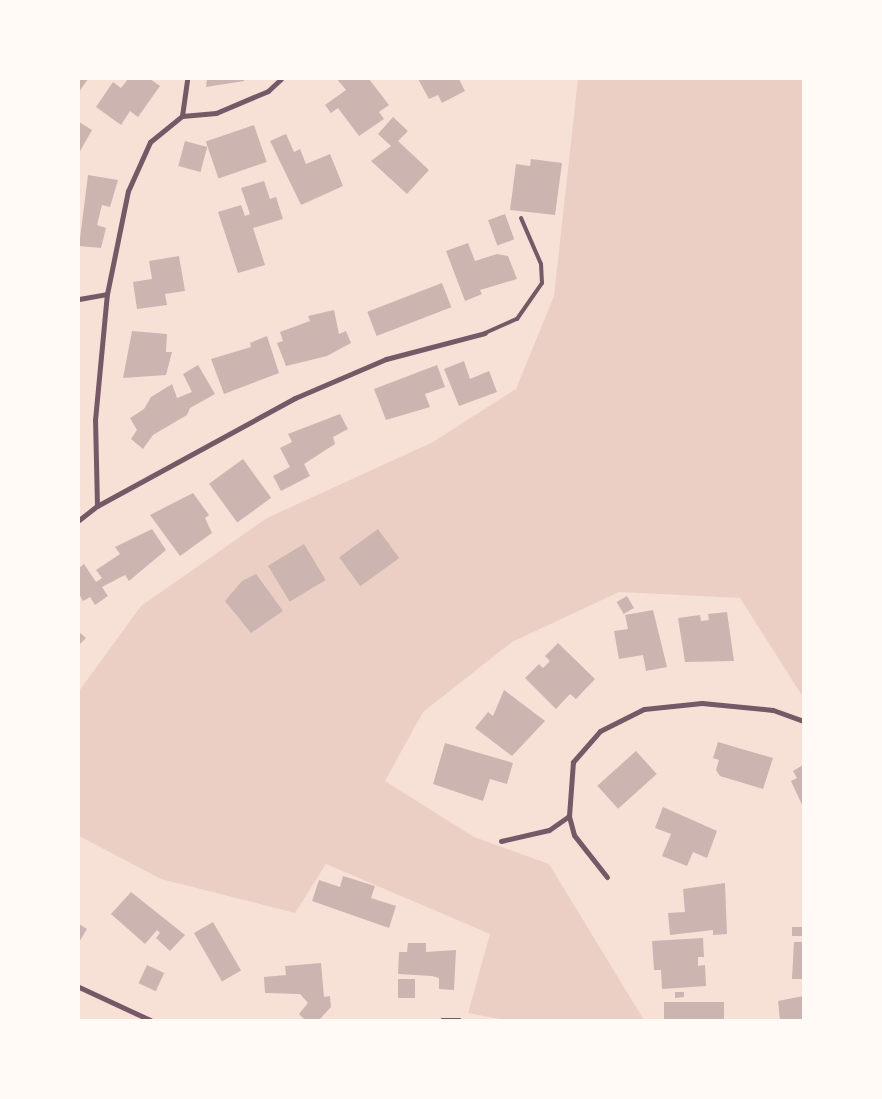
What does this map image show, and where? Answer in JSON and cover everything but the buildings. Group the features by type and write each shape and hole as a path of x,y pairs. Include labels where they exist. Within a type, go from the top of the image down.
{"street":[{"path":"182,116 187,79"},
{"path":"97,506 95,420 107,294 128,191 150,142 182,116 216,113 268,91 281,79"},
{"path":"79,299 107,294"},
{"path":"79,520 97,506 296,398 386,359 485,333"},
{"path":"607,877 574,835 569,816 573,762 600,731 644,709 702,703 774,710 803,721"},
{"path":"500,842 549,830 569,816"},
{"path":"79,987 150,1020"},
{"path":"442,1020 460,1020"}],"lane":[{"path":"485,333 517,319 542,283 541,264 521,218"}],"shaded area":[{"path":"578,79 803,79 803,697 740,598 619,592 512,642 423,712 385,781 474,837 549,864 644,1020 505,1020 468,1013 490,934 326,864 295,913 161,879 79,836 79,691 141,606 267,518 433,442 516,389 554,296"}]}
